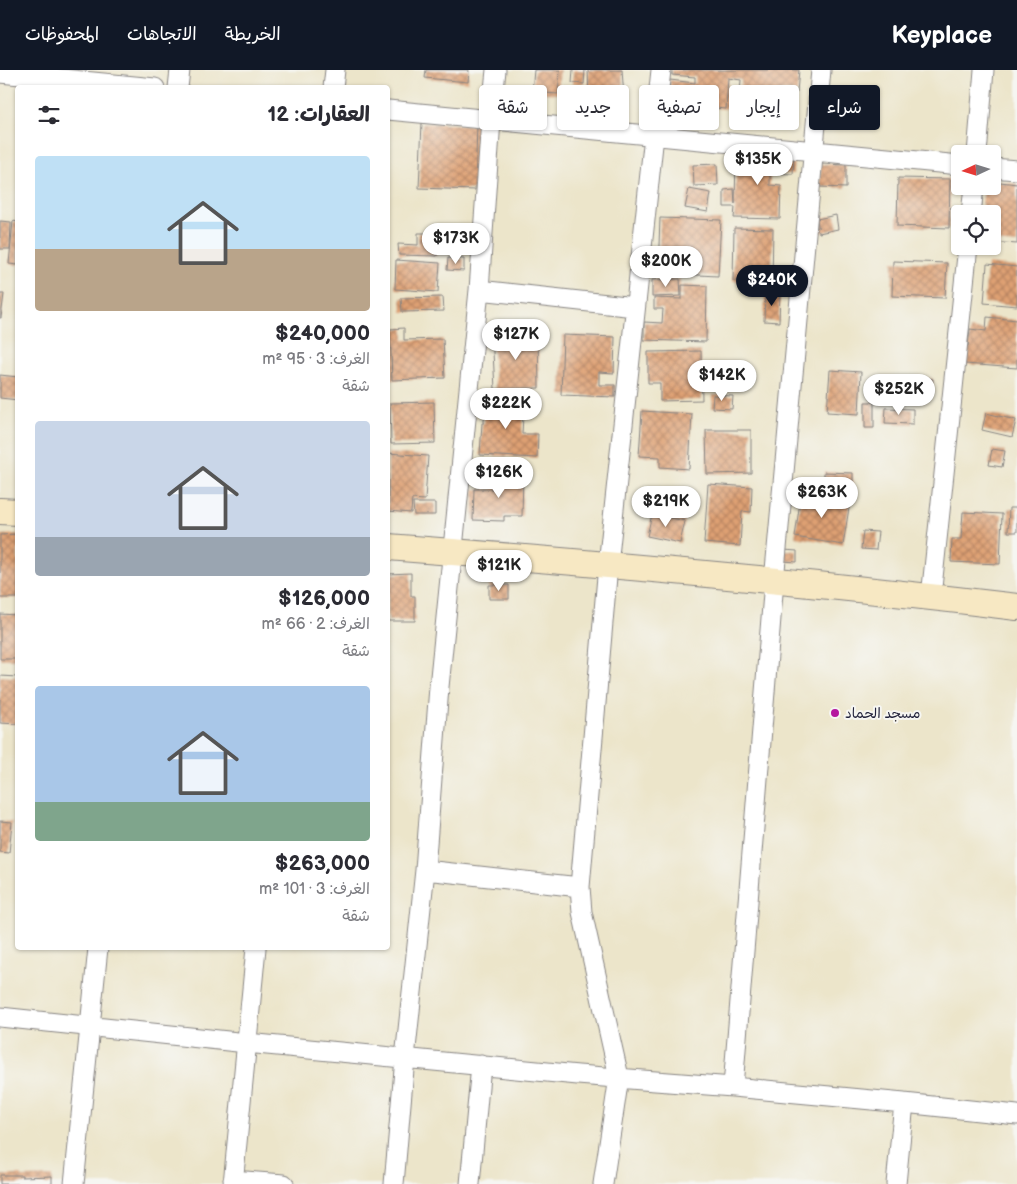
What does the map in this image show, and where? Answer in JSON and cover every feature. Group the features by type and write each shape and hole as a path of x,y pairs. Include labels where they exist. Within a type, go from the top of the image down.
{"street":[{"path":"178,85 180,70"},
{"path":"333,85 335,70"},
{"path":"494,85 496,70"},
{"path":"604,1184 619,1078 582,912 580,887 608,565 661,70"},
{"path":"732,1087 774,581 821,70"},
{"path":"978,145 984,70"},
{"path":"0,72 126,85"},
{"path":"390,110 479,119"},
{"path":"547,125 951,164"},
{"path":"394,1184 425,870 439,687 479,290 490,130"},
{"path":"1001,169 1017,170"},
{"path":"931,597 967,255"},
{"path":"479,290 635,307"},
{"path":"0,511 15,512"},
{"path":"390,547 608,565 1017,607"},
{"path":"425,870 580,887"},
{"path":"74,1184 98,950"},
{"path":"256,950 233,1182 284,1184"},
{"path":"0,1017 578,1075 732,1087 1017,1115"},
{"path":"470,1184 481,1065"},
{"path":"896,1184 904,1103"}],"building":[{"path":"426,70 469,70 468,82 425,78"},
{"path":"534,70 560,70 557,94 547,93 547,85 533,85"},
{"path":"573,70 585,70 584,84 572,83"},
{"path":"588,70 622,70 623,85 589,85"},
{"path":"672,70 799,70 798,85 741,85 741,80 728,78 726,109 719,108 719,85 670,85 670,80 695,83 695,77 672,75"},
{"path":"422,123 477,125 475,190 419,188"},
{"path":"736,154 794,156 793,174 770,173 770,185 781,186 780,219 734,218 735,207 724,207 724,190 734,189 735,204"},
{"path":"717,164 718,185 694,186 693,165"},
{"path":"821,164 846,165 846,188 820,187"},
{"path":"898,178 950,179 949,228 897,226"},
{"path":"1001,182 1017,184 1017,244 1001,243 1001,205 982,205 983,195 1001,195"},
{"path":"689,189 711,193 708,212 685,208"},
{"path":"836,215 838,229 819,233 817,219"},
{"path":"660,218 721,220 718,276 658,273"},
{"path":"0,221 11,222 10,249 0,249"},
{"path":"13,221 15,221 15,265 9,264"},
{"path":"734,228 773,229 772,282 733,281"},
{"path":"418,233 437,233 437,256 399,255 398,244 418,245"},
{"path":"448,258 464,259 464,271 447,270"},
{"path":"396,260 440,263 438,292 395,289"},
{"path":"893,261 947,263 945,298 892,296"},
{"path":"987,264 1017,267 1017,306 984,303"},
{"path":"680,279 681,296 652,297 652,280"},
{"path":"682,285 707,286 706,342 644,340 644,322 662,323 663,309 654,309 654,298 682,299"},
{"path":"765,293 780,293 779,322 764,321"},
{"path":"0,294 4,294 1,318 0,318"},
{"path":"443,297 444,311 402,312 401,298"},
{"path":"987,317 1017,320 1017,368 965,364 970,329 986,331"},
{"path":"404,328 404,340 443,339 445,378 392,380 390,329"},
{"path":"538,333 539,388 495,389 492,334"},
{"path":"563,335 615,337 614,373 599,372 599,385 615,385 615,397 561,395"},
{"path":"701,351 702,400 660,401 660,383 648,383 648,352"},
{"path":"830,370 861,372 859,414 827,412"},
{"path":"0,375 15,377 15,400 0,398"},
{"path":"915,377 933,379 932,392 913,390"},
{"path":"713,395 733,396 732,409 712,408"},
{"path":"485,396 524,398 522,434 538,434 537,458 480,455"},
{"path":"434,402 435,443 391,444 390,403"},
{"path":"865,402 874,402 874,428 865,428"},
{"path":"886,408 913,409 913,424 885,423"},
{"path":"642,411 692,414 689,469 660,467 660,457 639,456"},
{"path":"986,413 1016,420 1012,437 982,430"},
{"path":"706,430 751,430 751,473 707,474"},
{"path":"992,449 1005,451 1002,467 989,465"},
{"path":"390,453 428,456 425,500 412,499 411,513 390,511"},
{"path":"824,472 853,473 853,486 824,485"},
{"path":"492,475 523,476 522,516 504,516 504,521 473,520 474,489 492,489"},
{"path":"708,484 752,487 751,512 742,511 740,546 704,543"},
{"path":"672,492 685,495 682,506 669,503"},
{"path":"801,494 850,502 843,545 795,537"},
{"path":"413,503 435,503 435,515 414,515"},
{"path":"1009,508 1017,508 1017,532 1008,532"},
{"path":"963,512 1002,514 1000,564 951,562 952,539 961,539"},
{"path":"652,514 685,521 680,543 647,536"},
{"path":"863,531 878,532 876,550 861,549"},
{"path":"15,534 15,598 0,598 0,535"},
{"path":"784,550 797,551 797,562 783,561"},
{"path":"411,573 411,596 415,596 415,621 390,621 390,574"},
{"path":"489,585 509,585 509,599 489,599"},
{"path":"0,614 15,615 15,659 0,659"},
{"path":"0,676 15,677 15,724 0,723"},
{"path":"0,821 12,822 9,853 0,852"},
{"path":"0,1175 22,1175 22,1177 52,1176 52,1184 0,1184"}],"place":[{"name":"مسجد الحماد","path":"835,713"}]}
